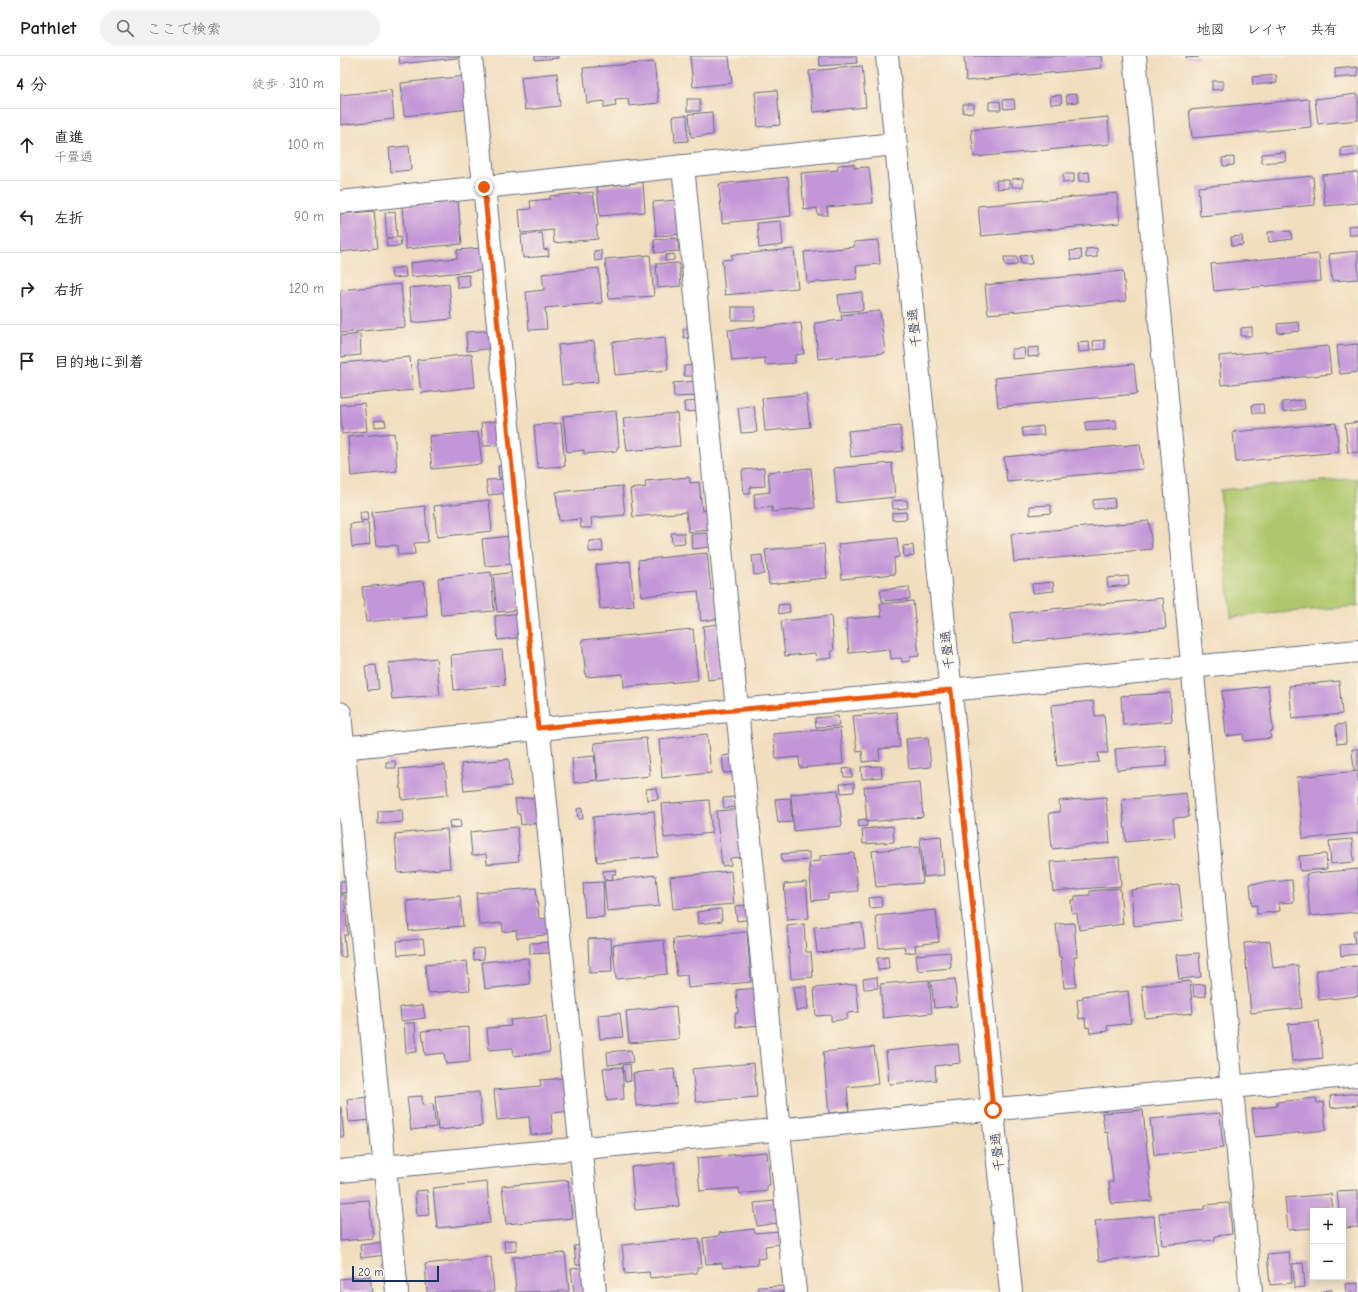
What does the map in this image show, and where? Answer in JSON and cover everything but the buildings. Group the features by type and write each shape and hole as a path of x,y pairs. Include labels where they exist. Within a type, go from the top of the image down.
{"street":[{"path":"471,56 595,1292"},
{"name":"千畳通","path":"887,56 1012,1292"},
{"path":"1135,56 1251,1292"},
{"path":"340,202 895,144"},
{"path":"683,166 795,1292"},
{"path":"342,748 538,728 1358,651"},
{"path":"340,713 342,748 397,1292"},
{"path":"340,1171 1358,1076"}],"green space":[{"path":"1358,478 1358,606 1231,617 1220,490"}],"route":[{"path":"484,187 538,728 951,690 993,1110"}]}
